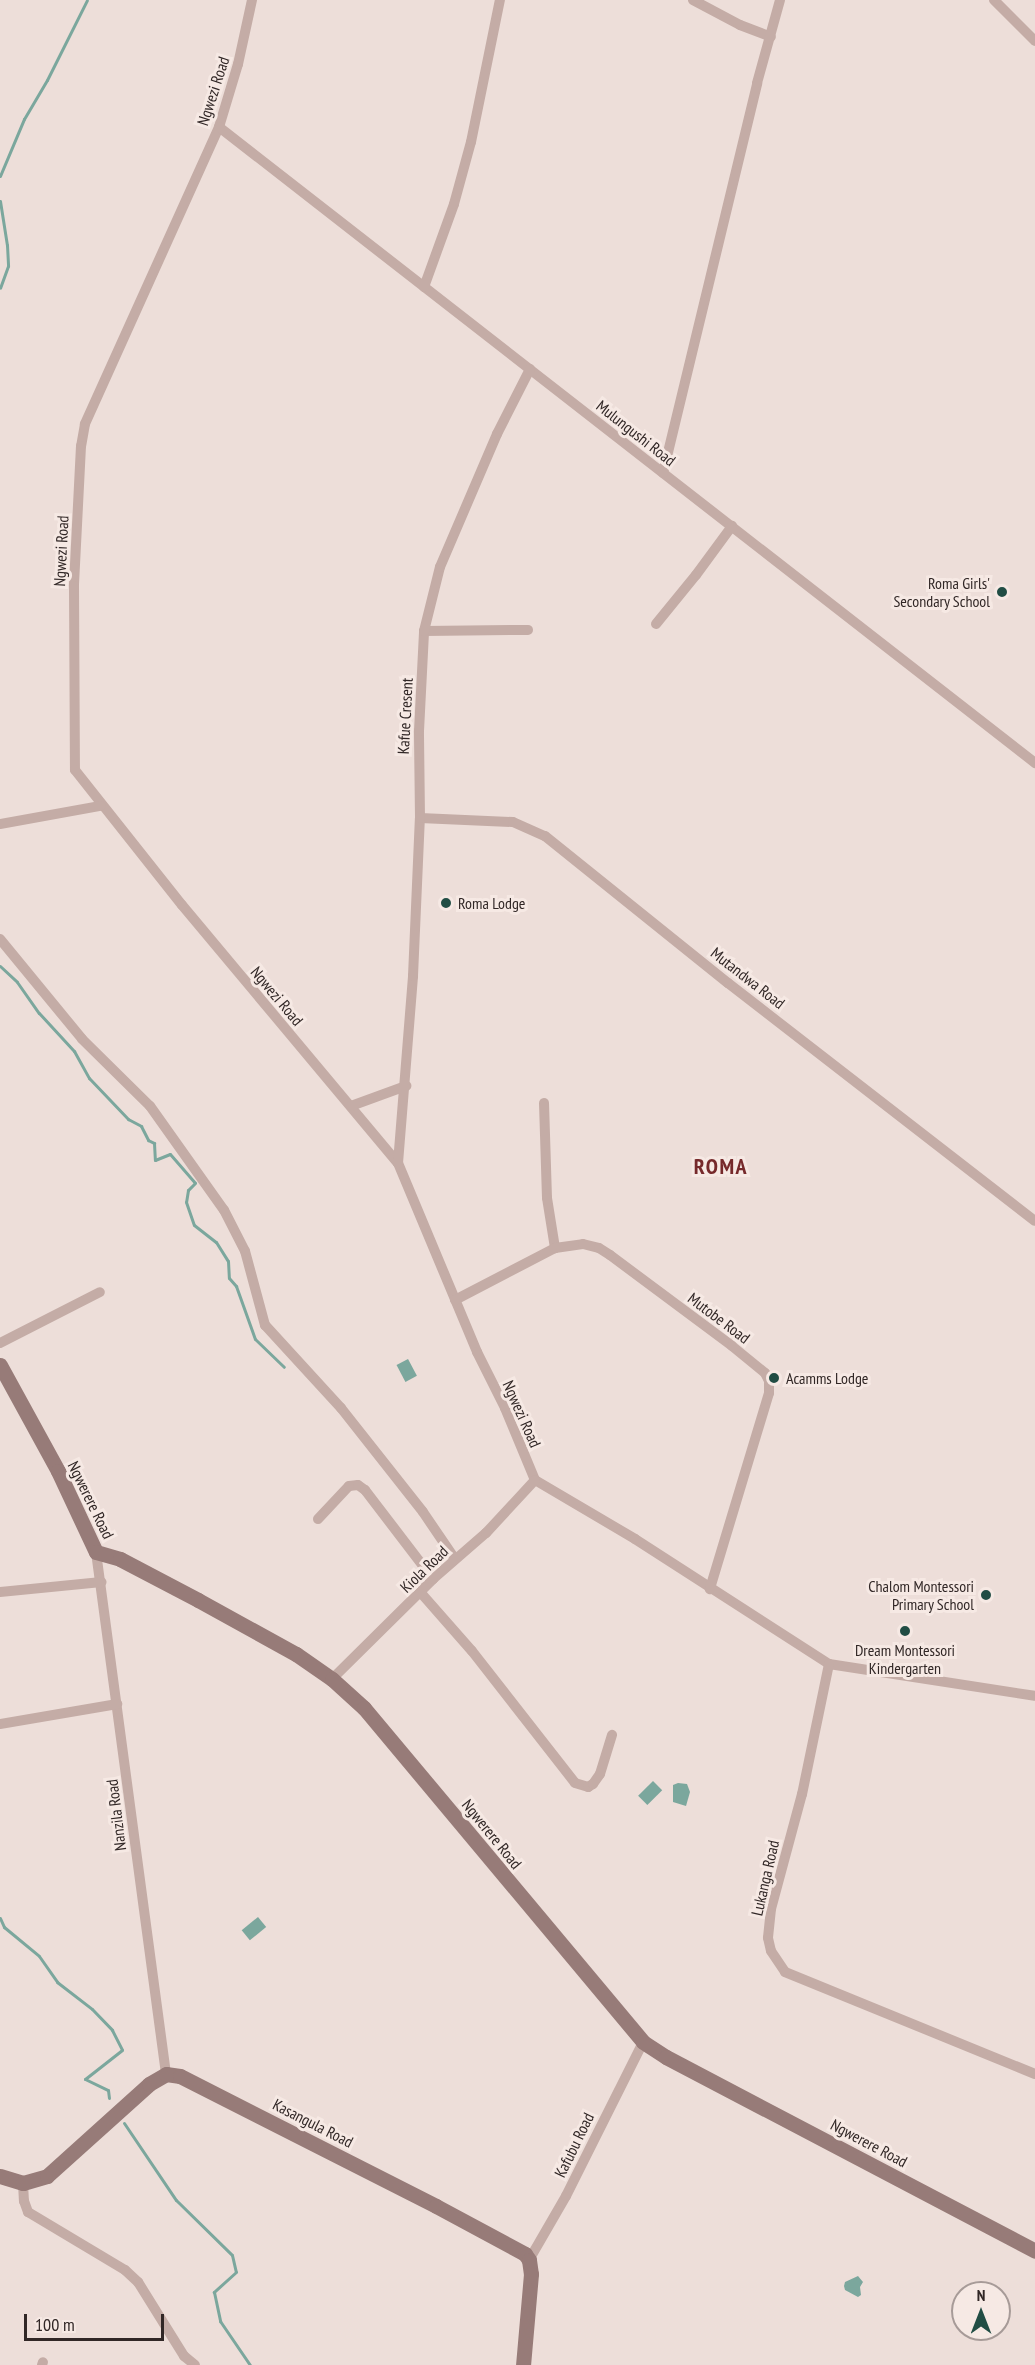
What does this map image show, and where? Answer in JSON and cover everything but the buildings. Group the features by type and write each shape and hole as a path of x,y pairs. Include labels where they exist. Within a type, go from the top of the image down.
{"street":[{"name":"Ngwezi Road","path":"252,0 238,64 219,127 85,424 81,446 74,586 73,762 79,777 100,806 398,1163 477,1352 506,1408 535,1480"},
{"path":"424,287 445,231 471,142 500,0"},
{"path":"693,0 740,25 771,37"},
{"path":"663,473 780,0"},
{"path":"994,0 1035,41"},
{"name":"Mulungushi Road","path":"219,127 1035,763"},
{"name":"Kafue Cresent","path":"398,1163 406,1086 420,818 418,749 424,631 440,567 497,434 530,369"},
{"path":"656,624 732,526"},
{"path":"424,631 528,630"},
{"path":"0,824 100,806"},
{"name":"Mutandwa Road","path":"420,818 513,822 545,836 728,983 1035,1221"},
{"path":"0,939 82,1039 150,1106 224,1210 245,1251 264,1325 341,1408 423,1512 455,1559"},
{"path":"351,1106 406,1086"},
{"path":"544,1103 547,1198 555,1248"},
{"name":"Mutobe Road","path":"455,1300 555,1248 583,1244 604,1252 765,1373 769,1381 768,1393 710,1589"},
{"path":"0,1343 100,1292"},
{"name":"Ngwerere Road","path":"0,1365 58,1471 96,1552 120,1559 198,1600 297,1654 333,1679 364,1707 643,2042 666,2057 1035,2251"},
{"path":"535,1480 635,1539 829,1664 1035,1696"},
{"name":"Kiola Road","path":"333,1679 434,1579 486,1533 535,1480"},
{"path":"318,1519 350,1486 358,1485 379,1506 434,1579"},
{"name":"Nanzila Road","path":"96,1552 102,1582 106,1641 117,1704 166,2074"},
{"path":"0,1592 102,1582"},
{"path":"421,1593 472,1651 575,1783 588,1787 593,1784 600,1774 612,1735"},
{"name":"Lukanga Road","path":"829,1664 802,1794 771,1909 768,1938 771,1951 785,1972 1035,2074"},
{"path":"0,1724 117,1704"},
{"name":"Kafubu Road","path":"529,2260 566,2196 643,2042"},
{"path":"0,2176 23,2183 56,2170 149,2084 166,2074"},
{"name":"Kasangula Road","path":"166,2074 180,2076 347,2160 518,2250 529,2260"},
{"path":"23,2183 24,2201 28,2212 125,2270 138,2282 184,2356 195,2365"},
{"path":"523,2365 531,2274 529,2260"}],"water":[{"path":"408,1359 417,1376 405,1382 397,1365"},
{"path":"653,1781 662,1790 647,1805 638,1796"},
{"path":"687,1784 690,1792 686,1806 673,1802 673,1785"},
{"path":"258,1917 266,1927 250,1940 242,1930"},
{"path":"858,2276 863,2282 860,2287 861,2295 858,2297 845,2290 844,2286 845,2282"}],"waterway":[{"path":"0,176 24,119 47,80 87,0"},
{"path":"0,201 8,266 0,288"},
{"path":"0,966 17,982 39,1013 74,1051 89,1078 128,1119 141,1126 148,1140 154,1143 155,1160 170,1154 195,1183 188,1190 186,1202 194,1225 216,1242 228,1261 229,1278 236,1286 255,1339 284,1367"},
{"path":"0,1918 4,1927 39,1956 57,1982 92,2009 112,2030 122,2050 85,2079 108,2090 109,2098"},
{"path":"124,2123 176,2200 232,2255 236,2272 214,2292 220,2321 250,2365"}],"place":[{"name":"Roma Girls' Secondary School","path":"1002,592"},
{"name":"Roma Lodge","path":"446,903"},
{"name":"Acamms Lodge","path":"774,1378"},
{"name":"Chalom Montessori Primary School","path":"986,1595"},
{"name":"Dream Montessori Kindergarten","path":"905,1631"}],"district":[{"name":"ROMA","path":"721,1167"}]}
